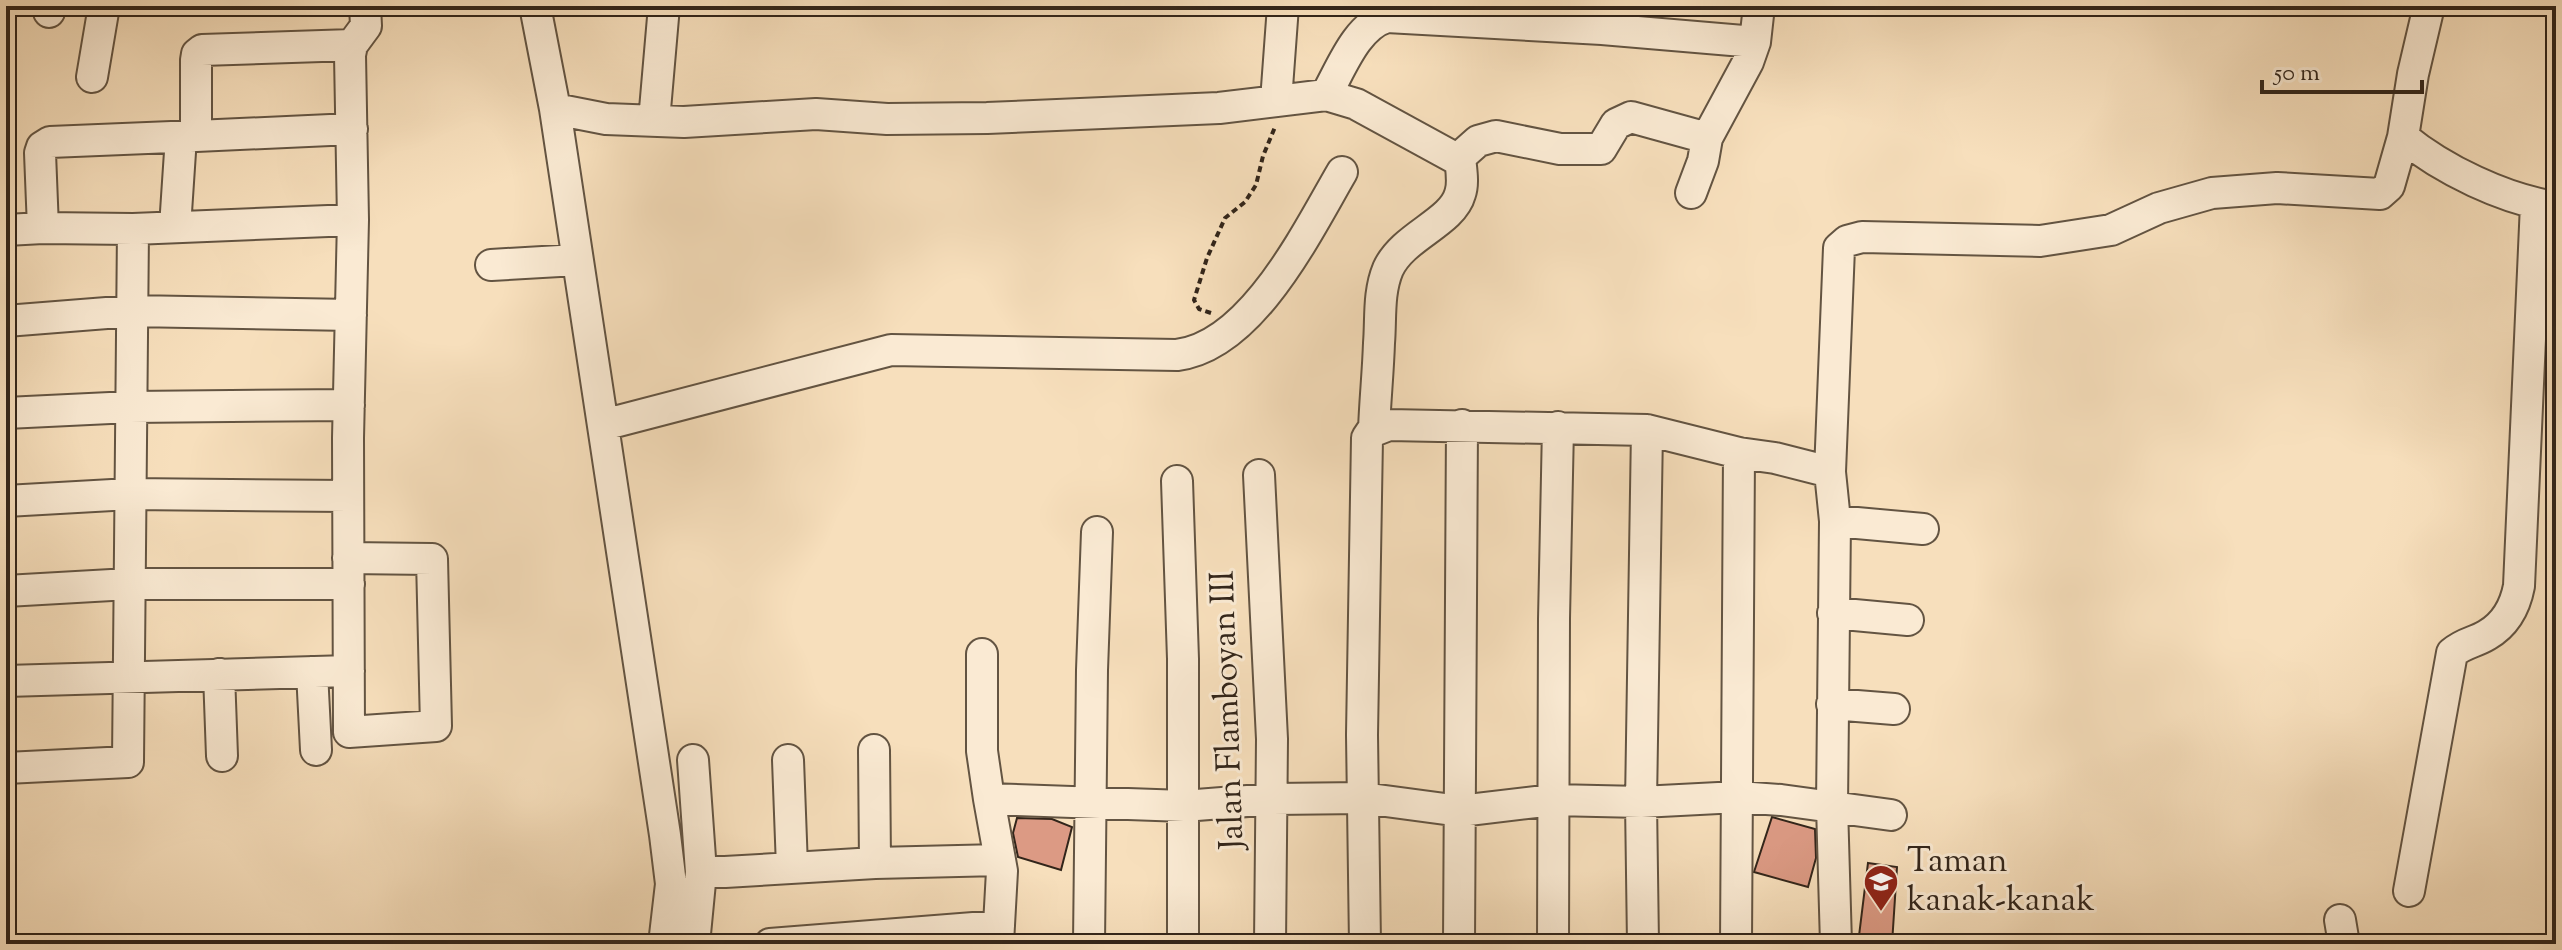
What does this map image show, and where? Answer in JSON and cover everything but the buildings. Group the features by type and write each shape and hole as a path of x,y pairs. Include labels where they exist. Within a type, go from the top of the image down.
{"street":[{"path":"92,77 104,6"},
{"path":"6,591 348,571 432,559 436,726 349,732 348,571 348,496 353,220 352,45 364,32 365,6"},
{"path":"535,6 555,109 649,728 688,883 664,944"},
{"path":"654,121 664,6"},
{"path":"1276,101 1283,6"},
{"path":"1691,193 1703,161 1707,138 1748,62 1755,42 1759,6"},
{"path":"1836,944 1832,806 1835,521 1830,472 1839,248 1847,241 1862,237 2040,241 2111,230 2159,208 2212,193 2277,188 2380,194 2389,186 2401,146 2429,6"},
{"path":"1326,95 1362,32 1376,20 1387,17 1602,29 1755,42"},
{"path":"175,227 199,51 352,45"},
{"path":"555,109 606,119 684,122 816,114 887,119 1003,118 1219,108 1326,95 1356,104 1448,156 1460,157 1478,141 1496,136 1560,149 1601,149 1616,124 1631,117 1707,138"},
{"path":"43,228 40,153 46,144 352,129"},
{"path":"2401,146 2513,198 2546,206 2519,586 2515,604 2507,617 2486,636 2463,643 2452,653 2409,891"},
{"path":"1365,944 1364,486 1367,438 1375,406 1382,291 1388,268 1412,239 1444,217 1458,200 1462,183 1460,157"},
{"path":"603,425 891,350 1177,355 1204,349 1240,320 1283,273 1342,172"},
{"path":"6,230 133,229 353,220"},
{"path":"6,768 128,762 133,229"},
{"path":"491,265 577,260"},
{"path":"6,321 132,311 351,315"},
{"path":"6,413 131,407 349,405"},
{"path":"1375,406 1389,425 1647,430 1830,472"},
{"path":"1459,944 1462,425"},
{"path":"1553,944 1558,427"},
{"path":"1643,944 1641,802 1647,430"},
{"path":"1736,944 1739,453"},
{"name":"Jalan Flamboyan III","path":"1259,475 1273,799 1270,944"},
{"path":"1177,481 1181,565 1183,944"},
{"path":"6,501 130,494 348,496"},
{"path":"1835,521 1923,529"},
{"path":"1089,944 1097,532"},
{"path":"1833,613 1908,620"},
{"path":"770,944 999,935 1002,886 982,751 982,654"},
{"path":"6,681 349,671"},
{"path":"312,672 316,750"},
{"path":"219,674 222,756"},
{"path":"1832,704 1894,709"},
{"path":"874,750 875,863"},
{"path":"693,760 688,883 694,944"},
{"path":"788,760 792,867"},
{"path":"989,799 1184,806 1273,799 1363,798 1460,811 1553,800 1641,802 1738,797 1891,815"},
{"path":"688,883 792,867 1000,860"}],"path":[{"path":"1240,320 1199,309 1194,300 1204,266 1225,218 1245,202 1256,185 1275,130 1276,101"}],"place":[{"name":"Taman kanak-kanak","path":"1881,913"}]}
